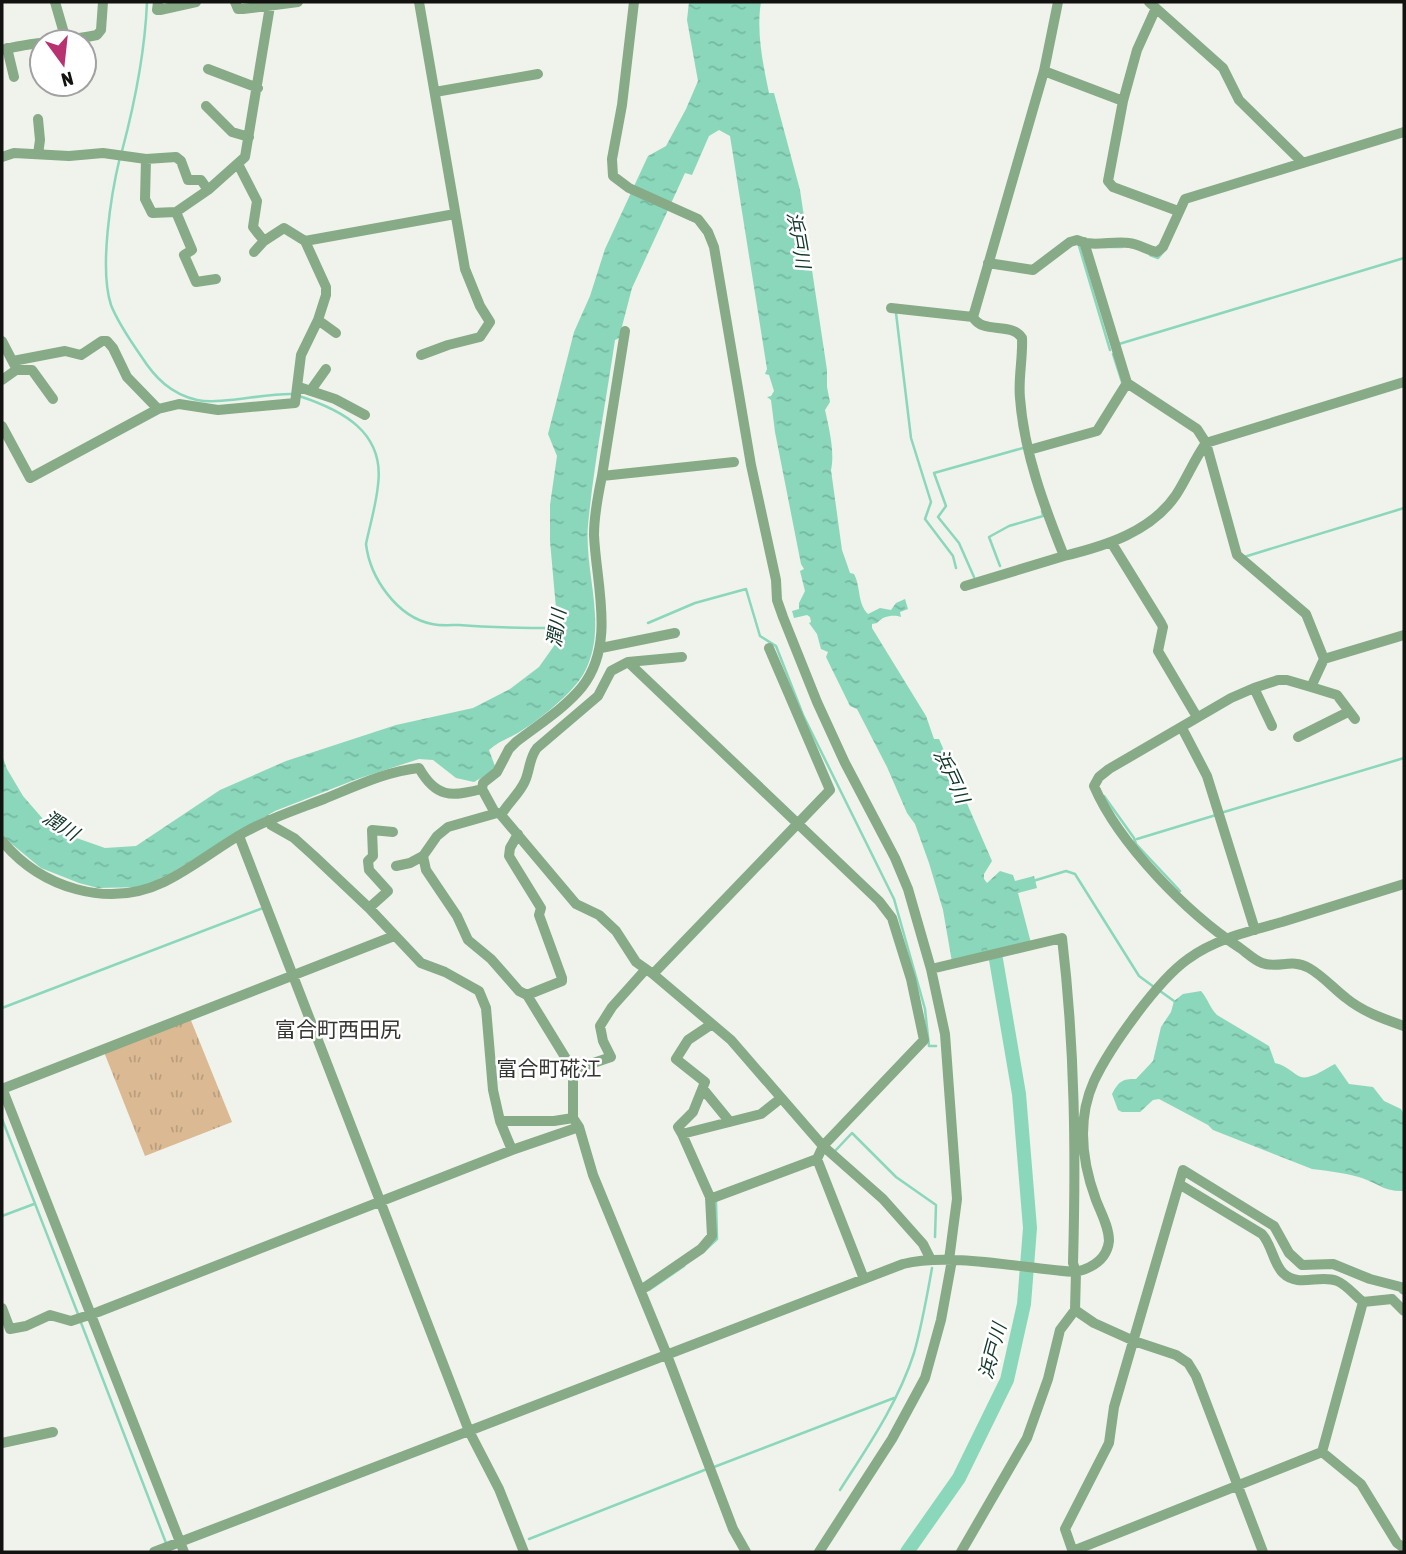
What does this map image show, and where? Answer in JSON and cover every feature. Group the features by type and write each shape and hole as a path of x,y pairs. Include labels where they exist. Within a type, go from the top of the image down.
{"street":[{"path":"55,2 62,28"},
{"path":"98,33 103,2"},
{"path":"158,2 157,10 191,2"},
{"path":"235,2 239,9 298,2"},
{"path":"419,2 465,269 480,306 490,322 480,337 421,355"},
{"path":"634,2 622,105 612,159 613,176 629,188 698,219 708,232 714,247 751,465 776,580 777,600 817,702 899,868 931,969 945,1034 957,1199 941,1320 925,1378 892,1439 819,1552"},
{"path":"1058,2 1044,71 973,317 982,326 1014,331 1022,338 1020,398 1029,450 1050,522 1064,556"},
{"path":"1178,211 1110,185 1108,181 1123,101 1152,5 1223,68 1239,100 1303,163"},
{"path":"146,159 145,199 152,213 176,212 208,190 245,157 270,6"},
{"path":"13,76 4,49 28,43"},
{"path":"208,69 258,88"},
{"path":"1044,71 1123,101"},
{"path":"435,92 538,74"},
{"path":"206,106 232,132 249,137"},
{"path":"38,119 38,154"},
{"path":"988,263 1032,270 1070,242 1077,240 1110,244 1130,243 1157,252 1163,247 1178,211 1188,198 1404,132"},
{"path":"2,157 14,153 179,159 188,180 201,180 208,190"},
{"path":"238,164 257,201 253,227 264,242"},
{"path":"176,212 192,250 184,255 196,282 216,279"},
{"path":"305,241 456,214"},
{"path":"2,426 30,478 158,409 178,404 218,410 295,403 302,355 318,320 326,287 305,241 284,228 254,252"},
{"path":"1084,242 1127,383 1197,429 1206,443 1237,555 1306,614 1324,659 1311,687"},
{"path":"891,308 973,317"},
{"path":"318,320 336,333"},
{"path":"625,331 596,502 594,532 601,648 583,685 569,700 509,749 497,772 483,783 483,791 497,813 576,904 599,915 616,931 636,962 712,1024 755,1066 780,1099 823,1146 883,1199 923,1244 931,1260"},
{"path":"2,341 15,365 32,370 53,399"},
{"path":"2,380 15,365 65,351 80,355 102,341 107,341 127,377 158,409"},
{"path":"311,390 326,369"},
{"path":"964,586 1111,542 1146,525 1174,498 1206,443 1404,382"},
{"path":"1029,450 1097,431 1127,383"},
{"path":"297,393 311,390 365,415"},
{"path":"602,476 734,462"},
{"path":"1111,542 1163,627 1158,651 1198,718"},
{"path":"601,648 675,633"},
{"path":"1324,659 1404,635"},
{"path":"573,1070 611,1058 600,1026 612,1007 830,790 769,648"},
{"path":"397,866 422,856 437,836 448,827 497,813 527,779 532,754 598,696 611,671 628,662 682,657"},
{"path":"628,662 879,901 892,918 911,979 924,1040 823,1146 817,1159 710,1199"},
{"path":"1298,737 1352,715 1337,695 1287,680 1278,680 1254,688 1109,769 1099,777 1094,786 1136,850 1169,888 1226,939 1261,963 1274,965 1297,962 1325,979 1363,1009 1404,1026"},
{"path":"1254,688 1272,726"},
{"path":"1182,728 1207,776 1255,930"},
{"path":"2,842 24,864 53,881 94,894 124,894 162,883 269,820 407,769 419,768 434,789 457,795 483,791"},
{"path":"269,820 294,838 369,908 421,963 445,972 479,991 486,1008 493,1090 500,1121 512,1150"},
{"path":"369,908 388,891 369,870 368,861 373,856 372,830 393,832"},
{"path":"518,834 510,848 509,856 541,908 539,915 562,978 562,981 527,995"},
{"path":"239,836 469,1431 499,1489 524,1552"},
{"path":"422,856 425,870 457,916 468,940 491,960 519,991 527,995 573,1070 571,1078 576,1123 593,1175 667,1355 733,1529 746,1552"},
{"path":"158,1551 179,1547 469,1431 904,1264 950,1260 1076,1272 1097,1262 1104,1256 1109,1242 1107,1227 1084,1159 1088,1099 1106,1060 1146,1002 1164,980 1189,958 1226,939 1404,884"},
{"path":"179,1547 2,1088 394,936"},
{"path":"931,969 1062,938 1076,1118 1073,1263 1076,1272 1073,1313 1060,1330 1048,1379 1027,1438 961,1552"},
{"path":"640,1290 701,1249 712,1236 710,1199 678,1127 694,1112 705,1082 676,1059 688,1040 712,1024"},
{"path":"703,1088 730,1122"},
{"path":"682,1134 761,1114 780,1099"},
{"path":"500,1121 576,1123"},
{"path":"2,1308 6,1330 26,1326 50,1315 71,1321 576,1123"},
{"path":"817,1159 864,1279"},
{"path":"1322,1452 1073,1552 1065,1529 1109,1443 1114,1407 1183,1170 1274,1226 1289,1253 1302,1265 1333,1264 1404,1290"},
{"path":"1179,1184 1262,1234 1269,1242 1279,1267 1289,1277 1335,1280 1363,1302 1392,1299 1404,1311"},
{"path":"1322,1452 1363,1302"},
{"path":"1073,1313 1134,1341 1176,1355 1188,1363 1196,1376 1263,1552"},
{"path":"2,1443 53,1432"},
{"path":"1322,1452 1361,1483 1397,1543 1404,1548"}],"green space":[{"path":"190,1018 232,1122 145,1156 104,1052"}],"water":[{"path":"689,2 761,2 760,36 765,71 769,93 774,93 800,190 827,370 830,402 825,410 831,440 831,470 842,550 850,573 854,574 856,579 862,605 868,614 880,608 891,610 896,603 905,599 908,609 900,612 901,617 885,617 872,624 872,628 926,716 934,739 939,739 992,861 984,879 987,883 1000,871 1013,875 1015,881 1034,876 1037,888 1018,893 1031,943 952,962 943,910 915,824 907,813 857,709 850,706 826,657 828,652 821,649 817,634 809,623 810,617 807,615 794,618 792,611 799,609 805,591 800,571 804,569 775,432 771,400 767,397 774,391 769,375 765,374 767,369 730,136 719,130 709,136 692,175 685,173 632,288 619,338 615,340 588,525 595,637 584,673 572,689 537,720 489,750 496,769 474,782 456,778 433,760 419,759 357,779 275,811 169,874 142,887 98,888 41,868 2,836 2,755 23,796 43,819 68,835 105,848 136,846 220,790 286,761 396,725 473,708 510,689 539,667 556,643 558,631 550,541 550,505 557,456 548,434 574,332 590,296 605,249 648,156 666,146 698,81 687,20"},
{"path":"1201,991 1217,1015 1269,1046 1275,1063 1301,1077 1314,1075 1335,1064 1349,1084 1373,1087 1384,1101 1401,1109 1404,1115 1404,1191 1387,1189 1350,1175 1312,1169 1213,1130 1159,1099 1153,1100 1140,1112 1118,1110 1112,1094 1119,1084 1124,1080 1136,1079 1153,1061 1161,1027 1171,1012 1174,1001 1183,994"}],"waterway":[{"path":"122,151 139,77 147,2"},
{"path":"120,157 106,252 108,290 117,318 146,364 158,378 179,394 197,400 218,401 293,394"},
{"path":"1079,246 1110,350"},
{"path":"1104,247 1122,247"},
{"path":"1150,255 1158,258 1164,251"},
{"path":"1119,344 1404,258"},
{"path":"896,313 911,438 931,502 925,519 953,556 956,568"},
{"path":"1113,354 1122,382"},
{"name":"潤川","path":"299,396 345,416 367,437 375,451 378,485 366,544 379,582 397,605 419,620 435,625 558,628"},
{"path":"974,577 959,543 938,517 946,506 934,473 1023,448"},
{"path":"1244,557 1404,508"},
{"path":"1000,566 989,537 1009,526 1043,516 1042,511"},
{"path":"648,623 695,603 746,589 760,636 776,646 803,715 894,899 925,1009 929,1046 936,1046"},
{"path":"1224,812 1404,758"},
{"path":"1104,796 1136,844 1180,891"},
{"path":"1137,839 1216,815"},
{"path":"1033,881 1066,871 1075,874 1139,976 1154,987"},
{"path":"2,1008 263,908"},
{"name":"浜戸川","path":"907,1552 959,1478 1007,1380 1024,1304 1030,1228 1019,1094 993,942"},
{"path":"1160,991 1174,1001"},
{"path":"2,1119 78,1314"},
{"path":"835,1151 852,1133 896,1177 936,1205 935,1237"},
{"path":"703,1252 717,1239 716,1202"},
{"path":"2,1216 34,1204"},
{"path":"649,1290 684,1266"},
{"path":"840,1490 882,1424 900,1389 914,1353 932,1268"},
{"path":"80,1320 166,1543"},
{"path":"714,1467 894,1398"},
{"path":"529,1539 707,1469"}],"district":[{"name":"富合町西田尻","path":"338,1029"},
{"name":"富合町硴江","path":"549,1068"}]}
